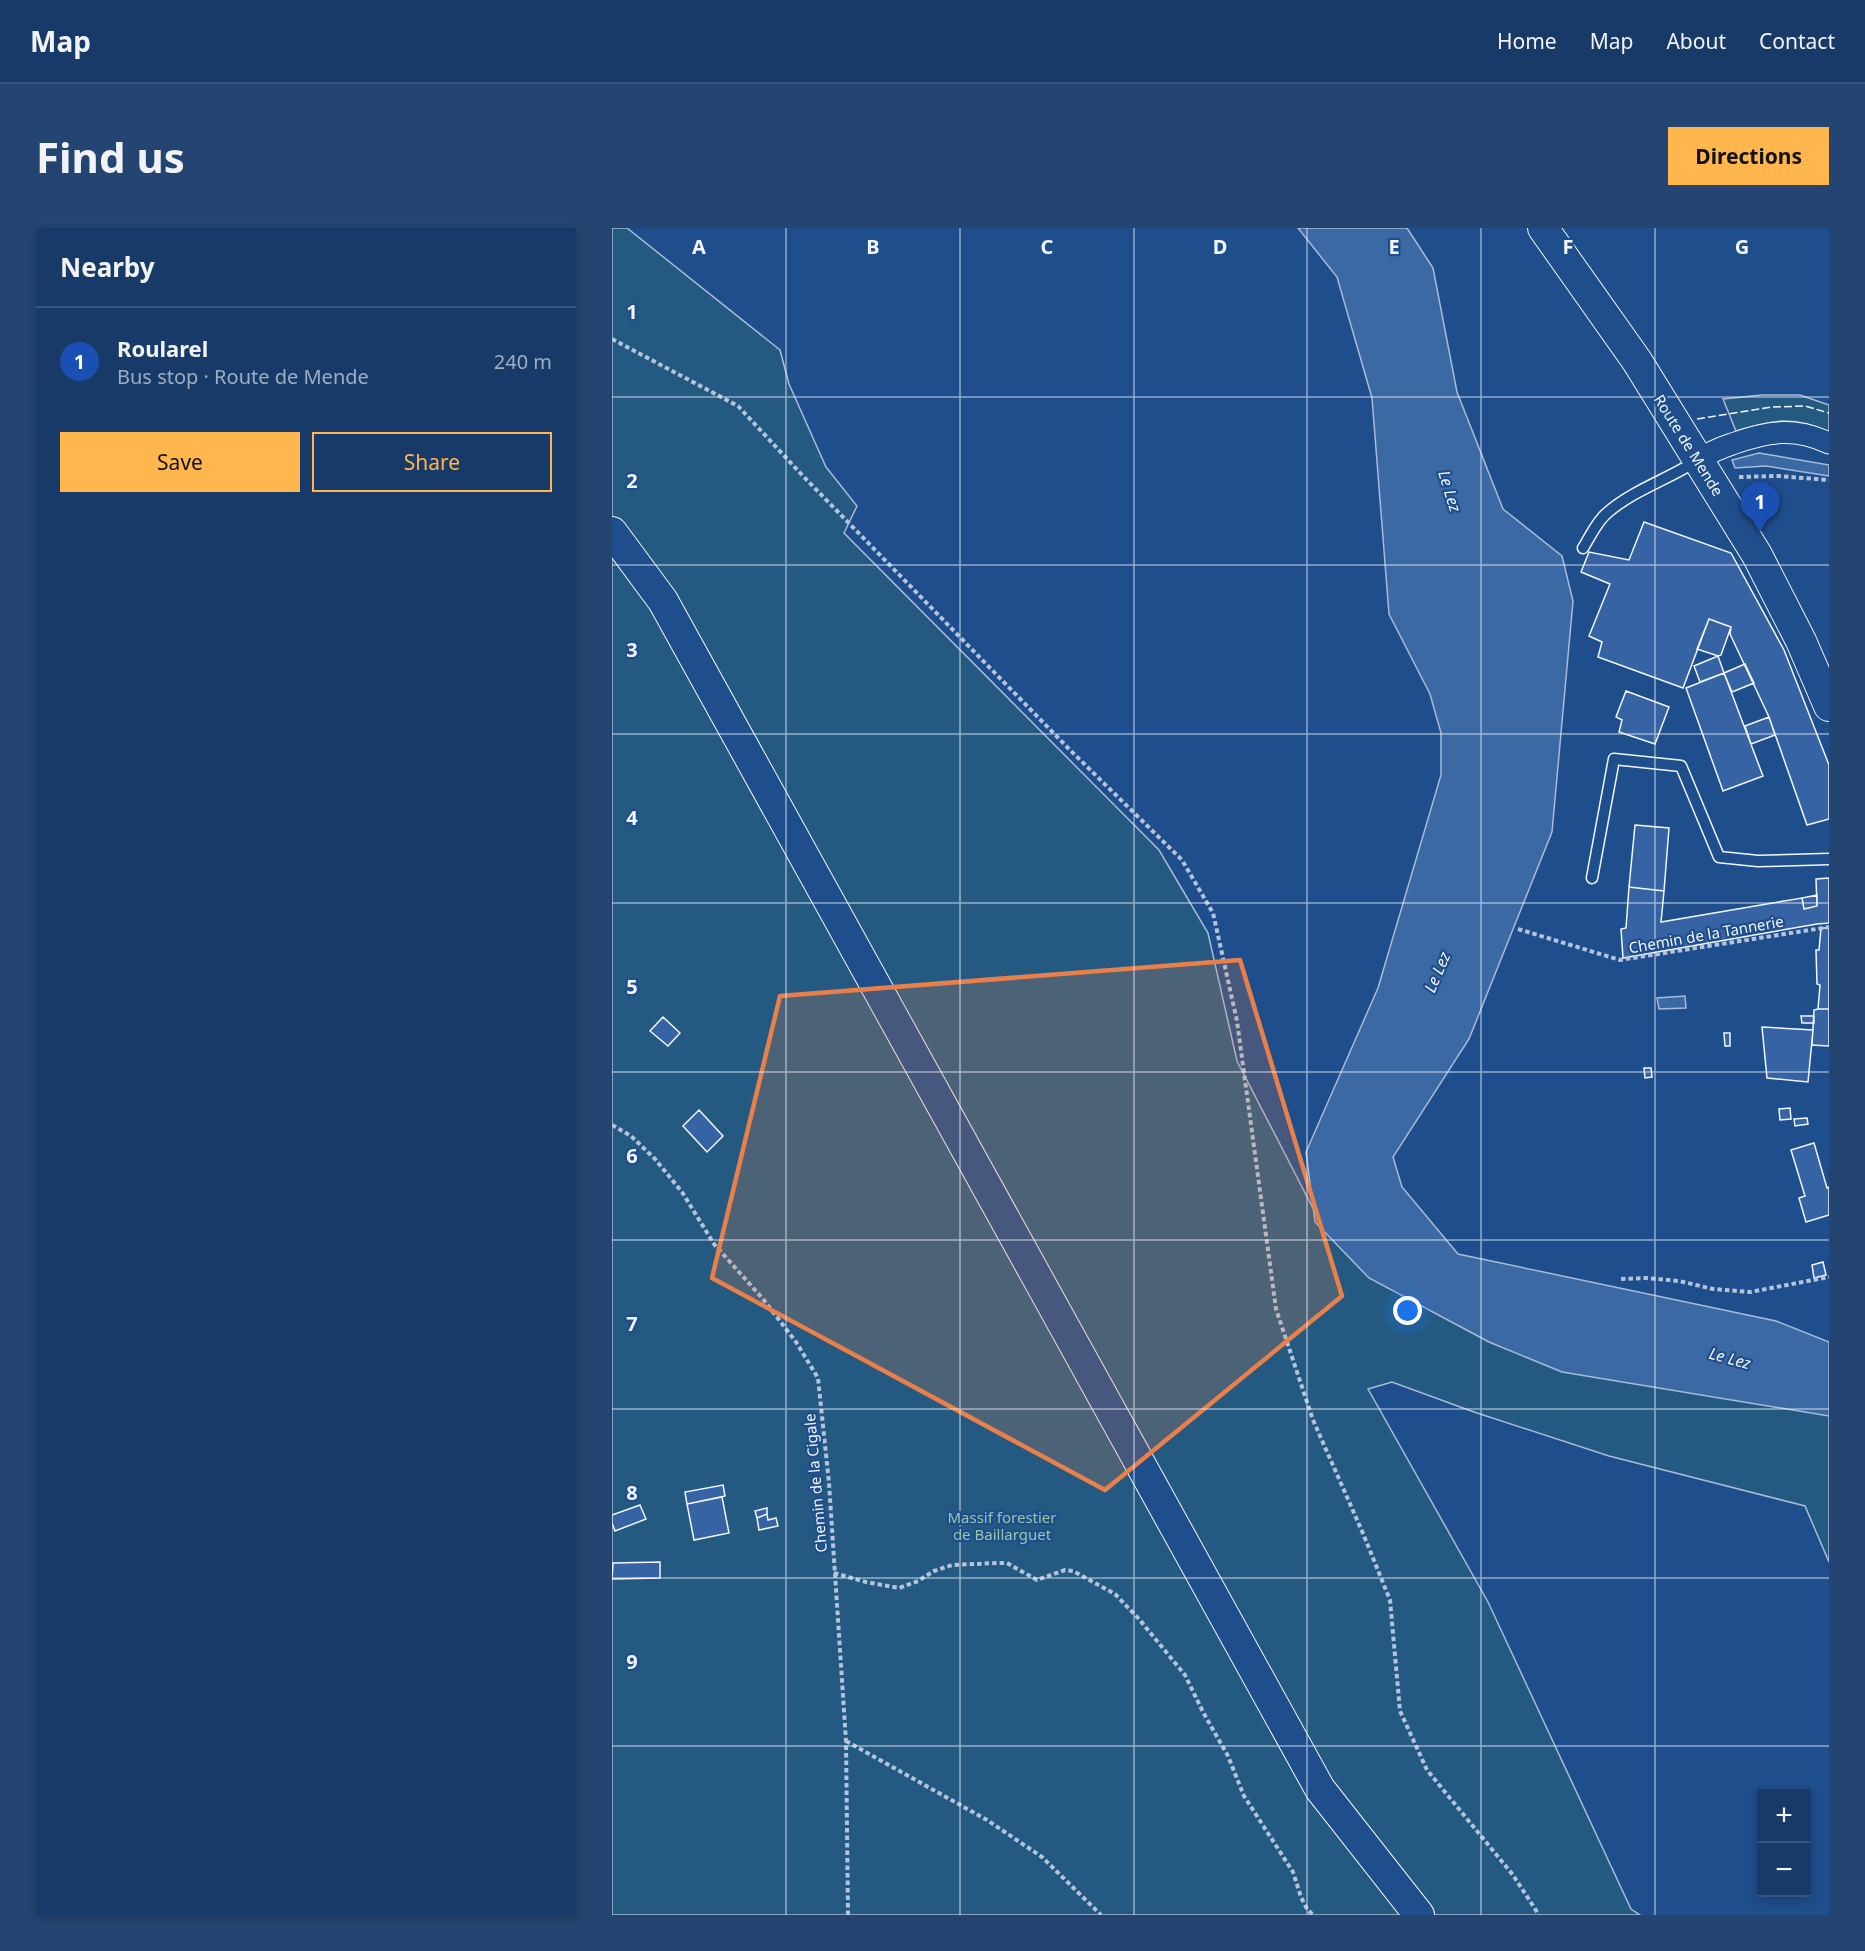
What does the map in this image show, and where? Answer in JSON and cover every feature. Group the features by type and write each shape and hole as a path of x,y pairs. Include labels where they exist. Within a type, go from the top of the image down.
{"main road":[{"name":"Route de Mende","path":"1543,228 1637,361 1772,583 1802,641 1829,706"},
{"path":"612,532 669,611 1320,1790 1419,1915"}],"street":[{"path":"1698,460 1710,452 1776,431 1796,432 1829,443"}],"lane":[{"path":"1583,548 1606,514 1633,494 1698,460"},
{"path":"1592,878 1614,759 1681,766 1719,857 1758,861 1829,859"}],"path":[{"path":"612,339 738,406 802,475 1060,740 1182,860 1213,913 1237,1021 1276,1309 1313,1420 1390,1600 1400,1712 1427,1770 1513,1875 1539,1915"},
{"path":"1698,460 1729,477 1778,476 1829,480"},
{"name":"Chemin de la Tannerie","path":"1518,929 1620,960 1829,927"},
{"name":"Chemin de la Cigale","path":"612,1125 630,1136 655,1159 682,1192 714,1244 764,1299 796,1342 818,1377 829,1483 846,1741 848,1915"},
{"path":"1621,1279 1646,1278 1679,1281 1713,1289 1750,1292 1829,1277"},
{"path":"834,1573 899,1588 952,1565 1007,1563 1037,1580 1065,1570 1073,1571 1115,1594 1139,1618 1185,1675 1228,1756 1244,1796 1293,1872 1301,1898 1312,1915"},
{"path":"846,1741 987,1820 1042,1857 1101,1915"}],"highlighted area":[{"path":"1240,960 1342,1296 1105,1490 712,1278 780,996"}],"green space":[{"name":"Massif forestier de Baillarguet","path":"612,228 627,228 780,350 789,384 826,467 857,506 844,533 1159,850 1208,933 1237,1061 1318,1218 1829,1391 1829,1562 1805,1506 1609,1456 1474,1412 1392,1382 1368,1389 1488,1602 1631,1909 1640,1915 612,1915"},
{"path":"1762,395 1800,395 1829,405 1829,432 1794,421 1772,422 1736,431 1723,399"}],"water":[{"name":"Le Lez","path":"1298,228 1407,228 1433,268 1457,392 1503,509 1562,556 1573,601 1552,832 1469,1039 1393,1157 1402,1187 1458,1254 1776,1321 1829,1342 1829,1416 1562,1372 1489,1342 1369,1278 1315,1222 1306,1152 1378,988 1441,775 1441,733 1430,694 1389,614 1372,398 1337,277"},
{"path":"1759,453 1829,465 1829,476 1766,466 1735,468 1732,460"},
{"path":"1685,996 1686,1008 1659,1009 1657,998"}],"building":[{"path":"1644,522 1731,553 1784,650 1829,765 1829,819 1807,825 1769,717 1730,634 1731,627 1709,619 1683,688 1598,657 1602,642 1589,636 1610,584 1581,572 1589,552 1629,560"},
{"path":"1709,619 1731,627 1721,655 1718,656 1697,649"},
{"path":"1718,656 1724,673 1700,682 1694,666"},
{"path":"1745,664 1754,683 1732,692 1724,673"},
{"path":"1724,673 1763,776 1723,791 1686,688"},
{"path":"1626,691 1669,707 1655,744 1619,732 1622,720 1616,717"},
{"path":"1769,717 1775,735 1751,744 1745,726"},
{"path":"1635,825 1669,828 1664,891 1629,887"},
{"path":"1829,878 1829,923 1623,958 1621,929 1626,928 1629,887 1664,891 1661,922 1802,898 1804,909 1817,906 1816,879"},
{"path":"1817,895 1817,906 1804,909 1802,898"},
{"path":"1821,928 1829,928 1829,1009 1818,1009 1820,985 1817,984 1816,950 1819,950"},
{"path":"1829,1009 1829,1046 1812,1045 1814,1010"},
{"path":"1801,1016 1814,1016 1814,1023 1802,1023"},
{"path":"663,1017 680,1033 668,1046 650,1031"},
{"path":"1762,1027 1813,1030 1808,1082 1767,1078"},
{"path":"1724,1033 1730,1033 1730,1046 1725,1046"},
{"path":"1644,1068 1651,1068 1652,1077 1645,1078"},
{"path":"1790,1108 1791,1119 1780,1120 1779,1109"},
{"path":"699,1110 723,1136 707,1152 683,1126"},
{"path":"1807,1118 1808,1124 1795,1126 1794,1119"},
{"path":"1814,1143 1827,1188 1829,1187 1829,1215 1806,1222 1799,1198 1805,1196 1791,1150"},
{"path":"1823,1262 1826,1275 1814,1278 1812,1265"},
{"path":"723,1485 725,1496 687,1504 685,1492"},
{"path":"722,1497 729,1533 694,1540 687,1504"},
{"path":"640,1505 646,1519 615,1531 612,1515"},
{"path":"767,1508 767,1514 757,1518 755,1511"},
{"path":"767,1514 768,1520 776,1518 778,1526 759,1530 757,1518"},
{"path":"660,1562 660,1578 612,1579 613,1563"}],"fence":[{"path":"1697,419 1772,407 1805,406 1829,413"}],"place":[{"name":"Roularel","path":"1760,532"}]}
